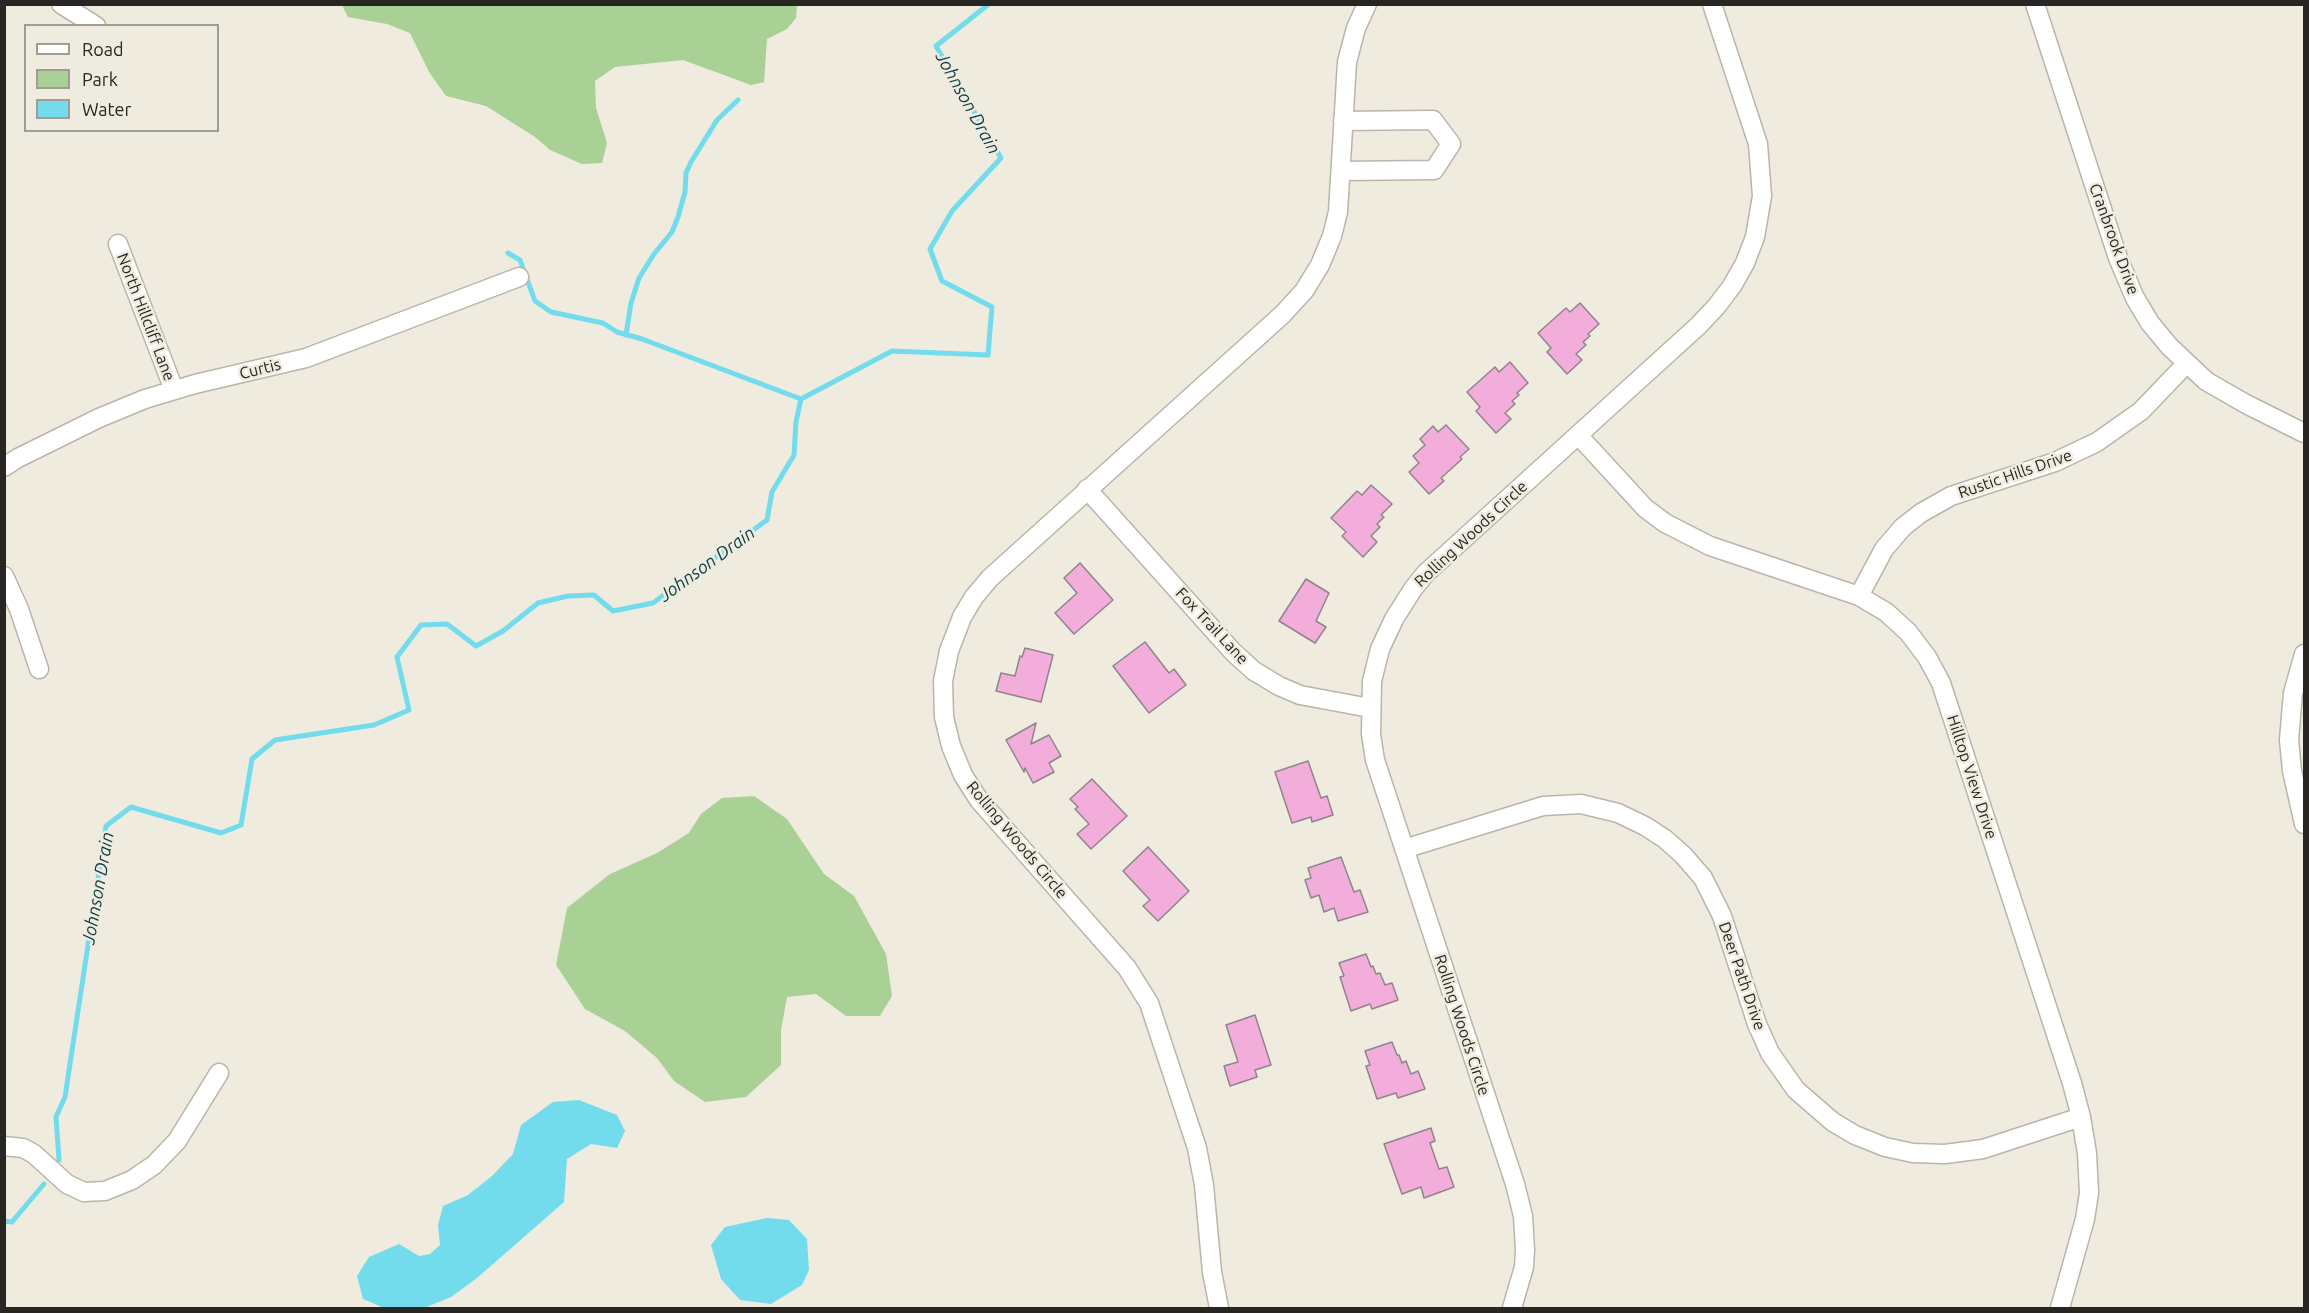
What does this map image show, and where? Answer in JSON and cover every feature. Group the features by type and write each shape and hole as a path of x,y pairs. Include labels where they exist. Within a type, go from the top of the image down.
{"street":[{"path":"61,4 93,24"},
{"name":"Rolling Woods Circle","path":"1219,1308 1212,1272 1204,1185 1197,1148 1149,1003 1127,968 979,800 951,747 944,717 944,681 949,651 962,617 974,597 990,578 1283,314 1304,291 1320,265 1332,236 1338,212 1347,62 1350,45 1367,4"},
{"name":"Rolling Woods Circle","path":"1512,1308 1520,1287 1525,1250 1523,1216 1515,1184 1375,760 1370,708 1372,681 1380,650 1394,619 1413,589 1441,558 1698,326 1732,286 1745,262 1755,237 1762,196 1758,144 1712,4"},
{"name":"Cranbrook Drive","path":"2035,4 2126,278 2150,323 2186,364 2206,381 2246,405 2304,433"},
{"path":"1341,171 1434,170 1451,144 1433,120 1343,121"},
{"name":"North Hillcliff Lane","path":"118,244 174,390"},
{"name":"Curtis","path":"4,467 99,418 145,399 306,358 519,277"},
{"name":"Rustic Hills Drive","path":"1859,596 1884,549 1903,527 1921,513 1951,496 2055,462 2097,442 2141,411 2186,364"},
{"name":"Hilltop View Drive","path":"1578,435 1646,508 1681,533 1710,546 1859,596 1886,612 1908,632 1927,657 1941,684 2072,1083 2081,1117 2087,1153 2088,1193 2085,1219 2060,1308"},
{"name":"Fox Trail Lane","path":"1087,489 1233,652 1254,671 1279,686 1300,694 1370,708"},
{"path":"4,576 19,609 39,669"},
{"path":"2304,654 2293,693 2289,740 2292,771 2304,824"},
{"name":"Deer Path Drive","path":"1404,849 1543,806 1581,804 1618,813 1665,839 1703,878 1722,916 1757,1024 1770,1053 1796,1090 1833,1122 1855,1135 1885,1147 1913,1153 1945,1154 1983,1149 2081,1117"},
{"path":"4,1146 23,1148 68,1184 84,1192 105,1191 132,1180 154,1165 177,1141 219,1073"}],"green space":[{"path":"342,5 797,5 796,18 787,29 767,39 764,82 751,85 683,60 615,67 595,81 596,108 607,143 602,163 582,164 550,150 535,137 486,106 446,96 429,72 410,33 387,24 348,17"},
{"path":"754,796 787,819 824,874 854,896 886,954 892,996 880,1016 846,1016 816,994 787,997 781,1030 781,1065 746,1097 705,1102 674,1081 657,1058 625,1031 585,1009 556,965 567,908 610,874 657,853 689,833 701,814 722,798"}],"water":[{"path":"579,1100 617,1115 625,1131 617,1148 591,1144 567,1159 564,1202 477,1278 451,1297 424,1308 384,1308 363,1299 357,1276 369,1257 399,1244 419,1256 430,1254 440,1245 438,1225 443,1206 468,1195 492,1176 513,1154 521,1125 553,1102"},
{"path":"767,1218 789,1220 807,1239 809,1270 802,1285 771,1304 740,1300 721,1279 711,1245 725,1227"}],"building":[{"path":"1580,303 1599,324 1588,334 1590,336 1583,342 1586,345 1576,354 1582,360 1567,374 1547,352 1551,348 1538,333 1566,308 1570,312"},
{"path":"1510,362 1528,383 1517,393 1519,395 1512,401 1515,404 1505,413 1511,419 1496,433 1476,411 1480,407 1467,392 1495,367 1499,372"},
{"path":"1446,425 1469,449 1460,457 1462,459 1441,478 1444,481 1429,494 1409,472 1419,463 1413,456 1425,445 1420,439 1433,426 1438,432"},
{"path":"1371,485 1392,504 1381,515 1384,517 1377,524 1380,527 1371,536 1377,542 1363,557 1342,536 1346,532 1331,518 1357,491 1362,495"},
{"path":"1080,563 1113,600 1074,634 1055,613 1077,593 1064,578"},
{"path":"1306,579 1329,593 1316,621 1326,627 1315,643 1279,621"},
{"path":"1145,642 1169,673 1174,669 1186,685 1149,713 1113,666"},
{"path":"1025,648 1053,655 1041,702 996,691 1001,673 1015,676 1020,656 1022,657"},
{"path":"1036,723 1031,744 1049,735 1061,756 1049,763 1054,772 1033,783 1006,740"},
{"path":"1308,761 1321,798 1327,796 1333,815 1312,822 1311,817 1292,823 1275,772"},
{"path":"1092,779 1127,816 1091,849 1077,834 1089,824 1075,809 1078,807 1070,799"},
{"path":"1148,847 1189,891 1158,921 1143,906 1150,900 1123,871"},
{"path":"1341,857 1354,892 1360,890 1368,912 1338,921 1334,908 1324,912 1319,895 1311,898 1305,880 1311,878 1308,868"},
{"path":"1366,954 1371,967 1373,966 1376,974 1380,973 1385,985 1392,983 1398,1000 1372,1009 1370,1004 1351,1011 1340,977 1344,976 1339,963"},
{"path":"1255,1015 1271,1065 1255,1070 1257,1077 1230,1086 1224,1066 1238,1062 1226,1025"},
{"path":"1392,1042 1402,1063 1406,1061 1411,1074 1418,1071 1425,1089 1398,1098 1396,1093 1377,1099 1366,1066 1370,1065 1365,1051"},
{"path":"1431,1128 1435,1141 1430,1143 1439,1169 1447,1167 1454,1187 1424,1198 1421,1187 1402,1194 1384,1144"}],"waterway":[{"name":"Johnson Drain","path":"801,399 892,351 988,355 992,307 942,281 930,249 952,211 1001,158 936,46 989,4"},
{"path":"626,335 631,303 639,278 654,254 672,232 685,192 686,173 691,162 717,120 738,100"},
{"path":"508,253 520,260 535,301 551,312 603,323 617,332 642,339 801,399"},
{"name":"Johnson Drain","path":"59,1160 56,1117 65,1097 106,826 131,807 221,833 241,825 252,759 275,740 374,725 409,710 397,657 421,625 447,624 476,646 503,631 538,603 568,596 594,595 613,611 653,603 767,520 772,492 794,455 796,422 801,399"},
{"name":"Johnson Drain","path":"4,1221 12,1222 44,1184"}]}
